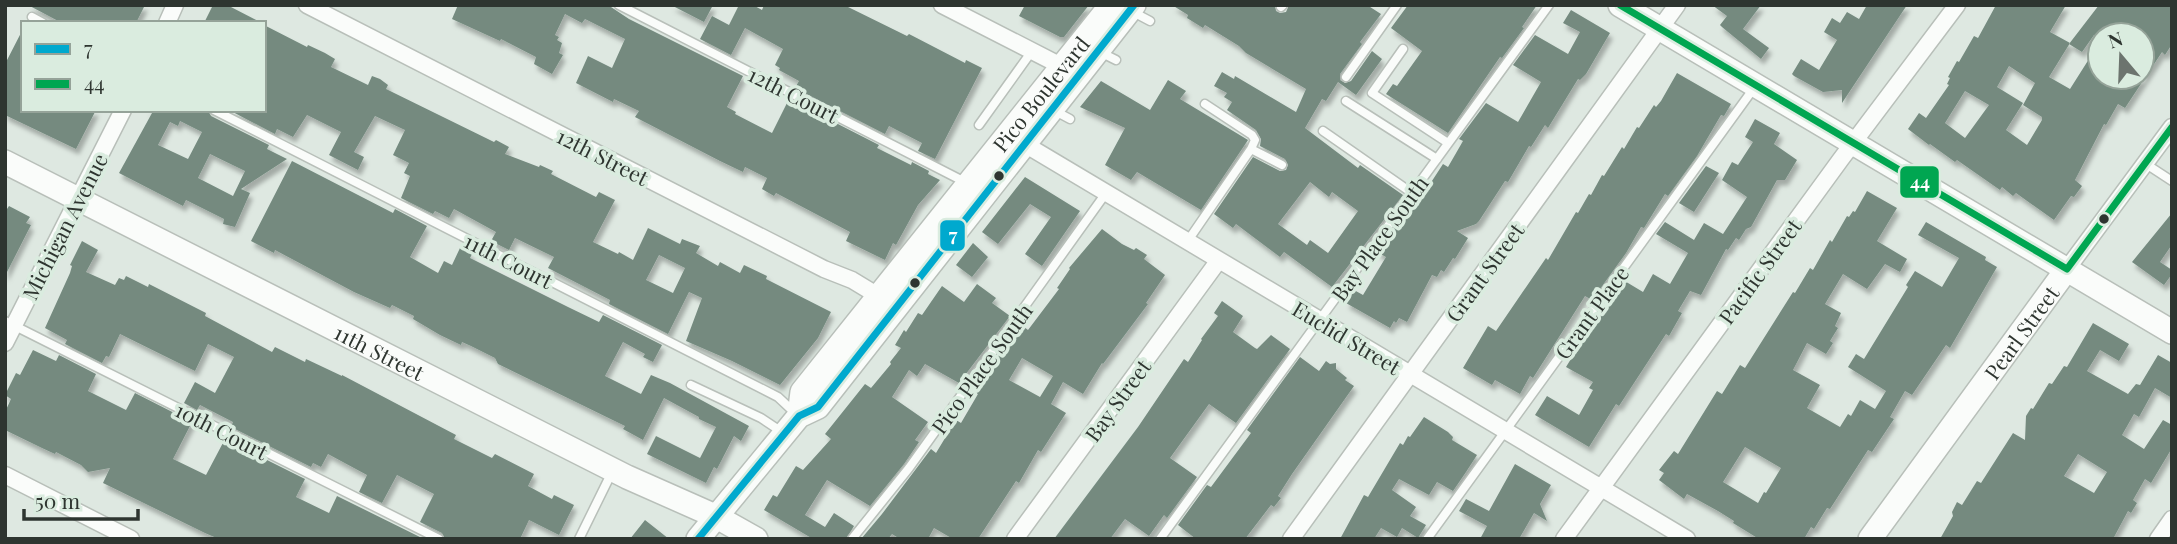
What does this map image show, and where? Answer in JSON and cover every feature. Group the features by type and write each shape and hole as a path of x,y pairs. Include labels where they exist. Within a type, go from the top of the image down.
{"street":[{"path":"168,21 175,5"},
{"name":"12th Street","path":"307,5 799,256 852,280 888,302"},
{"path":"942,5 1070,71"},
{"path":"1620,5 2172,332"},
{"name":"Grant Street","path":"1291,539 1677,5"},
{"name":"Pacific Street","path":"1564,539 1957,5"},
{"name":"Pico Boulevard","path":"1070,71 1107,55 1131,11"},
{"name":"Pico Boulevard","path":"698,539 792,425 802,392 888,302 1070,71 1131,11"},
{"name":"Pico Boulevard","path":"888,302 968,184 1016,140 1061,114 1070,71"},
{"name":"Michigan Avenue","path":"5,342 10,323 122,112"},
{"name":"Pearl Street","path":"1870,539 2172,127"},
{"name":"Euclid Street","path":"1016,140 1687,539"},
{"name":"11th Street","path":"5,162 613,470 715,516 756,539"},
{"name":"Bay Street","path":"1015,539 1219,260"},
{"path":"5,475 128,538"},
{"path":"2158,539 2172,519"}],"lane":[{"name":"12th Court","path":"619,5 968,184"},
{"path":"1346,77 1397,5"},
{"name":"Bay Place South","path":"1160,539 1549,5"},
{"path":"32,18 39,21"},
{"path":"1403,49 1372,93 1448,143"},
{"path":"979,125 1032,51"},
{"name":"Grant Place","path":"1427,539 1756,85"},
{"path":"1346,101 1437,159"},
{"path":"1187,242 1255,140 1252,135 1205,104"},
{"name":"11th Court","path":"218,112 778,397 792,425"},
{"path":"1323,131 1412,193"},
{"path":"1251,149 1282,165"},
{"path":"2146,164 2172,181"},
{"name":"Pico Place South","path":"852,539 909,468 1106,194"},
{"name":"10th Court","path":"10,323 439,539"},
{"path":"691,385 761,418 792,425"},
{"path":"579,539 613,470"}],"building":[{"path":"28,5 145,5 137,21 58,21"},
{"path":"213,5 229,6 258,21 205,21"},
{"path":"458,5 608,5 629,19 743,76 727,107 736,112 735,114 772,133 789,99 879,145 877,148 929,171 928,174 940,180 918,205 885,260 846,241 850,232 776,193 774,196 762,189 767,178 745,167 743,172 720,161 635,117 639,111 614,99 613,102 576,83 588,56 612,68 625,39 585,19 582,23 565,14 555,35 562,43 559,53 563,55 552,74 534,64 536,57 452,19"},
{"path":"671,5 713,5 704,22"},
{"path":"739,5 753,5 762,10 764,5 844,5 965,63 966,60 982,68 935,159 918,151 922,143 889,126 885,134 795,88 799,81 775,65 783,49 745,28 731,55 700,39 712,16 729,25"},
{"path":"1025,5 1089,5 1064,37 1060,37 1019,16"},
{"path":"1172,5 1275,5 1276,11 1280,13 1286,12 1289,5 1367,5 1381,14 1340,74 1340,80 1345,83 1351,81 1372,51 1382,59 1356,95 1338,82 1326,101 1322,99 1305,128 1358,168 1360,165 1403,195 1332,287 1284,252 1280,257 1236,224 1233,228 1214,214 1253,157 1280,171 1286,170 1288,165 1285,159 1260,146 1261,139 1256,130 1227,110 1232,102 1224,97 1227,93 1214,86 1222,72 1234,79 1235,76 1296,112 1306,89 1205,25 1203,28 1187,18 1188,15","holes":["1310,182 1329,197 1332,192 1358,211 1328,253 1310,240 1307,245 1278,224"]},
{"path":"1408,5 1537,5 1522,27 1524,28 1502,58 1500,57 1448,133 1386,94 1393,84 1397,86 1422,51 1391,28"},
{"path":"1712,5 1761,5 1743,29 1769,48 1761,59 1720,25 1727,16"},
{"path":"1867,5 1907,5 1842,103 1842,90 1823,92 1792,74 1801,59 1819,70 1837,40 1824,32 1832,18 1840,23 1847,12 1859,19"},
{"path":"1996,5 2066,5 2050,32 2070,43 2086,22 2086,46 2082,52 2069,44 2049,77 2070,89 2086,64 2086,91 2136,91 2125,108 2118,104 2106,125 2104,124 2075,180 2082,186 2074,197 2071,196 2054,220 2016,193 2013,196 2002,187 2000,190 1957,160 1955,162 1908,129 1919,113 1926,118 1949,85 1948,77 1974,36 1978,38","holes":["2009,66 2035,83 2023,105 2042,117 2042,120 2027,145 2006,130 2023,103 1997,87","1965,91 1989,105 1965,138 1945,123"]},
{"path":"2099,5 2172,5 2172,44 2165,55 2162,52 2156,61 2156,21 2087,21"},
{"path":"1571,10 1610,33 1586,74 1578,79 1548,128 1545,125 1531,147 1529,146 1508,182 1505,181 1479,221 1457,231 1468,238 1444,272 1441,270 1437,277 1432,275 1407,322 1399,318 1390,328 1346,303 1354,290 1363,295 1386,257 1377,252 1414,202 1417,204 1443,164 1448,167 1463,141 1459,139 1486,103 1518,122 1541,82 1513,65 1535,35 1568,54 1580,32 1563,23"},
{"path":"266,26 335,59 331,67 368,85 372,76 380,79 388,85 386,89 494,142 496,140 509,147 505,154 553,171 551,174 596,197 599,192 615,200 593,242 633,260 648,228 680,244 682,239 700,246 696,253 718,266 720,262 740,273 744,265 831,312 818,338 780,385 686,341 702,298 689,292 668,334 609,304 610,300 548,268 554,257 515,238 509,250 491,241 496,232 454,209 449,218 435,211 433,214 401,198 410,176 404,173 409,163 393,155 405,130 375,116 354,152 364,157 358,170 329,155 341,132 307,115 293,137 277,129 275,134 233,112 266,112","holes":["659,255 685,268 673,293 646,280"]},
{"path":"21,33 21,112 95,112 76,149 5,115 5,64"},
{"path":"1677,73 1731,104 1668,196 1665,194 1592,300 1585,296 1520,394 1495,380 1492,385 1463,368 1488,326 1496,331 1546,258 1548,260 1576,212 1578,213 1589,194 1591,195 1637,127 1639,128 1654,105 1656,107 1661,101"},
{"path":"1168,80 1186,91 1180,99 1248,140 1201,210 1137,172 1131,180 1105,165 1125,128 1080,107 1101,81 1150,110"},
{"path":"150,112 209,112 211,116 269,145 267,149 287,159 241,189 250,193 235,227 223,224 224,219 186,200 183,206 119,173 152,113","holes":["180,121 202,132 188,159 158,145 170,122 178,126","210,154 245,171 233,196 198,178"]},
{"path":"1755,119 1780,133 1774,144 1797,160 1785,180 1777,180 1751,227 1726,249 1701,295 1690,291 1678,311 1682,313 1669,336 1666,334 1589,447 1535,415 1547,396 1579,415 1593,390 1589,388 1593,382 1566,367 1623,280 1643,292 1653,274 1670,284 1688,253 1656,234 1665,222 1694,240 1704,223 1723,234 1747,197 1722,180 1732,162 1738,165 1753,142 1745,137"},
{"path":"292,161 393,213 395,209 427,226 410,257 438,273 444,261 452,265 460,248 472,254 470,258 599,322 603,315 662,345 653,362 643,357 645,354 623,342 605,376 641,394 651,375 670,383 749,426 741,441 734,436 717,469 714,467 706,483 647,454 656,436 700,458 716,427 664,398 643,440 623,429 625,426 498,364 495,358 440,335 413,319 414,316 354,292 275,250 274,253 251,241"},
{"path":"1706,166 1719,173 1694,212 1679,203"},
{"path":"1025,177 1080,211 1042,266 1025,254 1051,217 1030,204 998,244 982,232"},
{"path":"1867,191 1897,208 1877,241 1907,259 1900,272 1885,264 1867,289 1843,274 1825,304 1841,313 1835,326 1838,328 1830,341 1833,343 1826,354 1807,343 1793,370 1820,385 1807,408 1840,427 1848,414 1851,416 1860,400 1875,409 1886,391 1848,367 1856,354 1864,359 1915,271 1942,287 1959,258 1918,235 1926,222 1986,257 1985,260 1997,267 1950,348 1946,345 1912,395 1905,391 1890,417 1894,419 1872,452 1868,450 1814,529 1811,527 1804,539 1759,539 1687,494 1684,499 1659,480 1664,473 1659,470 1674,451 1678,454 1717,391 1722,394 1740,365 1745,368 1793,292 1795,293 1810,268 1813,270 1847,216 1855,212","holes":["1745,447 1781,468 1758,503 1723,482"]},
{"path":"9,206 30,217 26,223 31,225 5,276 5,212"},
{"path":"2172,213 2171,246 2160,262 2172,270 2172,274 2164,285 2132,262"},
{"path":"1102,229 1122,244 1147,255 1144,259 1165,275 1146,303 1148,304 1102,363 1083,394 1063,382 1051,404 1066,413 978,539 953,539 934,528 928,539 900,539 892,534 888,539 861,539 931,449 936,453 956,420 961,423 978,394 974,392 1020,324 1028,330 1059,289 1057,288 1069,268","holes":["1022,358 1053,376 1040,397 1009,380"]},
{"path":"82,241 98,250 86,272 115,285 119,278 124,280 126,276 148,287 149,284 206,313 205,316 272,352 275,347 305,362 306,359 342,375 456,435 454,439 492,458 495,454 534,474 528,486 552,499 554,495 574,505 559,535 529,520 520,539 445,539 442,533 420,522 434,494 397,475 382,503 359,492 367,475 328,454 321,467 313,463 311,467 231,427 233,422 200,405 197,410 184,403 195,382 215,393 234,357 208,344 195,371 120,334 109,357 106,356 102,363 65,344 67,340 45,328"},
{"path":"973,243 988,257 972,277 956,265"},
{"path":"977,284 996,298 992,303 1010,316 959,383 925,364 917,376 909,370 892,397 928,422 915,440 919,442 904,464 870,506 827,480 805,515 825,527 834,513 854,526 846,539 813,539 764,510 773,495 777,497 796,466 803,470 831,439 825,434 865,384 871,388 891,364 901,348 895,345 904,330 906,332 918,313 922,315 942,286 964,302"},
{"path":"1222,301 1243,316 1233,332 1255,348 1271,335 1290,349 1236,423 1209,404 1170,458 1197,477 1167,518 1164,515 1149,536 1125,519 1110,539 1054,539 1138,427 1184,359 1188,362 1218,316 1214,313"},
{"path":"2093,323 2129,344 2119,361 2100,350 2087,371 2128,394 2136,384 2140,385 2158,355 2172,363 2172,398 2155,388 2139,417 2134,414 2122,435 2144,449 2163,420 2172,425 2172,448 2151,483 2145,479 2133,500 2137,503 2131,513 2128,511 2113,539 1940,539 1953,516 1957,502 1962,505 1977,481 1981,483 2013,433 2025,440 2026,416 2049,383 2052,384 2064,366 2067,367","holes":["2078,454 2107,472 2094,493 2064,476"]},
{"path":"33,350 56,361 59,355 96,374 88,391 126,410 135,393 192,422 173,459 206,475 225,439 305,479 296,497 329,513 337,496 424,539 219,539 205,533 103,483 110,468 88,472 81,465 56,452 55,454 5,430 5,412 11,399 5,395 16,373 20,375"},
{"path":"1300,357 1319,371 1326,361 1330,364 1336,363 1336,369 1354,386 1292,474 1278,496 1281,498 1274,507 1271,505 1245,539 1196,539 1178,525 1207,485 1211,487 1251,433 1247,430"},
{"path":"1424,417 1448,432 1453,437 1452,440 1477,455 1453,491 1437,482 1429,495 1399,479 1392,490 1416,507 1410,516 1426,525 1418,538 1402,528 1397,537 1381,528 1374,539 1340,539 1364,495 1368,497 1400,443 1403,445"},
{"path":"1515,464 1551,485 1540,504 1547,521 1534,513 1519,539 1480,539 1487,526 1459,511 1466,499 1489,511"},
{"path":"645,520 669,539 630,539"}],"transit line":[{"name":"7","path":"698,539 799,416 818,407 1134,5"},
{"name":"44","path":"1620,5 2067,269 2172,127"}]}
